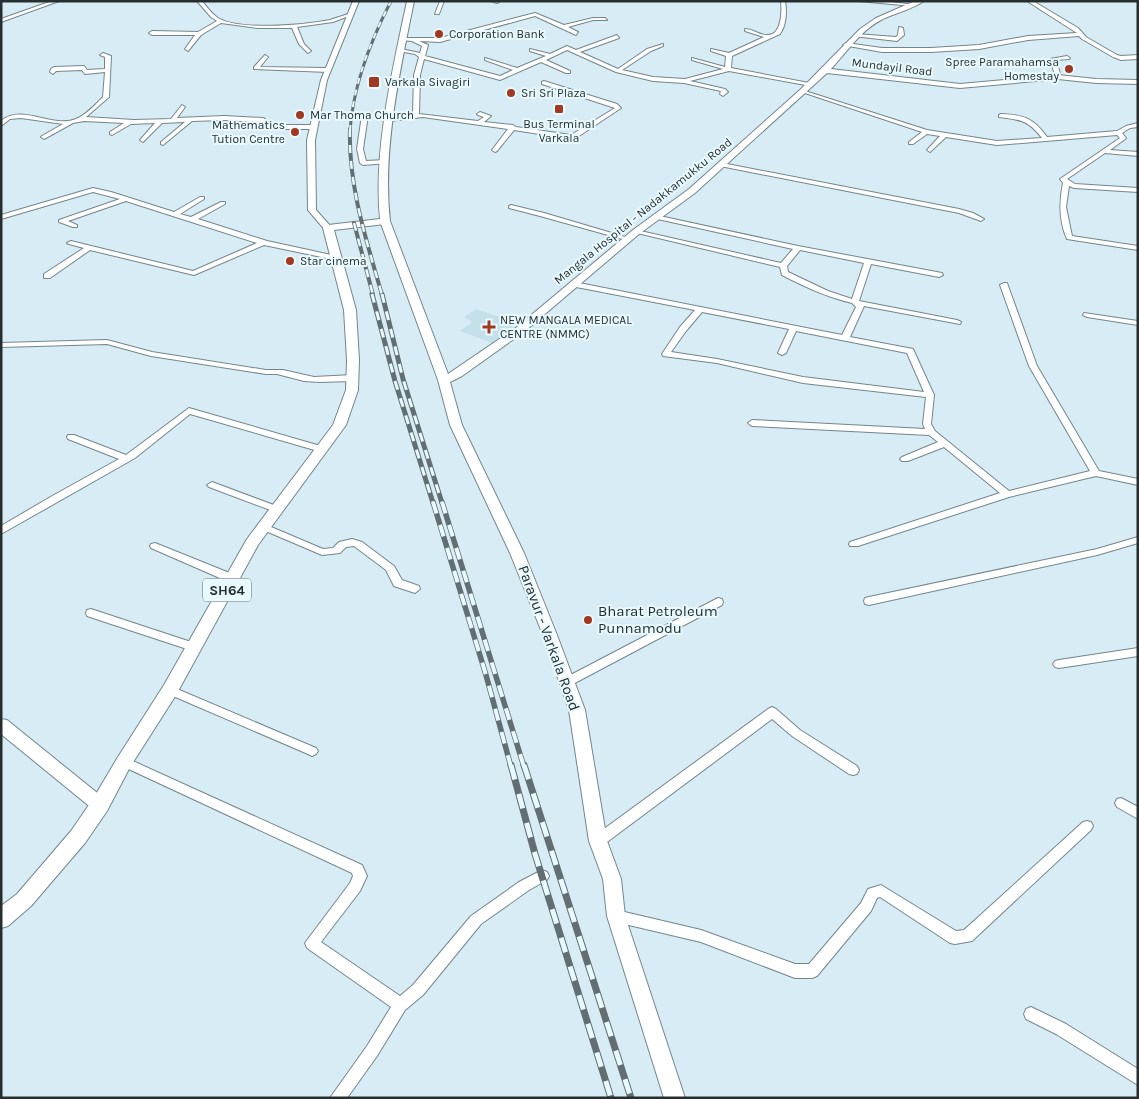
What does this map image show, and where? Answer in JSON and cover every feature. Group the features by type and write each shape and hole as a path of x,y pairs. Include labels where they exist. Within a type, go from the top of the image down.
{"main road":[{"path":"328,228 385,220 382,200 389,119 401,50 406,39 411,1"},
{"name":"Mangala Hospital - Nadakkamukku Road","path":"444,380 458,374 522,329 636,232 692,191 806,88 840,55 846,45 856,36 878,19 917,3"},
{"name":"Mundayil Road","path":"824,70 960,86 1058,77 1103,82 1138,82"},
{"name":"Paravur - Varkala Road","path":"385,220 444,380 456,424 517,553 577,710 598,841 612,879 616,916 677,1095"},
{"name":"SH64","path":"1,919 24,900 78,837 100,805 124,762 170,690 252,543 339,425 352,390 350,310 328,228"},
{"path":"1,724 100,805"}],"street":[{"path":"1,21 57,1"},
{"path":"199,1 210,15 221,21 243,26 294,26 330,21 352,14"},
{"path":"328,228 312,210 311,140 324,80 356,1"},
{"path":"437,13 442,1"},
{"path":"713,50 729,55 768,37 782,28 781,24 785,9 783,1"},
{"path":"861,1 917,3"},
{"path":"1029,1 1076,29 1080,34 1115,56 1121,58 1138,57"},
{"path":"529,10 576,34"},
{"path":"406,39 440,40 536,14"},
{"path":"563,27 592,19 605,18"},
{"path":"188,49 199,34 221,21"},
{"path":"294,26 302,44 308,51"},
{"path":"856,36 897,39 902,35 901,28"},
{"path":"747,30 768,37"},
{"path":"152,33 199,34"},
{"path":"846,45 882,50 931,50 979,47 1028,38 1080,34"},
{"path":"575,52 618,37"},
{"path":"406,39 425,44 417,76 416,116"},
{"path":"618,71 649,50 661,45"},
{"path":"545,46 558,51"},
{"path":"401,50 416,52 422,57 500,78 567,48 618,71 646,78 685,82 723,90 725,92 723,94"},
{"path":"532,50 549,55"},
{"path":"44,137 95,108 106,97 108,57 103,55"},
{"path":"728,69 729,55"},
{"path":"265,57 256,68 328,70"},
{"path":"1058,77 1053,59 1067,58"},
{"path":"488,59 516,70"},
{"path":"540,59 568,72"},
{"path":"694,59 806,88 926,132 997,143 1119,133 1128,127 1138,125"},
{"path":"53,72 54,69 77,67 84,68 85,72 107,70"},
{"path":"685,82 728,69"},
{"path":"389,119 416,116 574,136 618,108 615,104 544,83"},
{"path":"172,121 182,107"},
{"path":"480,114 488,116 480,123"},
{"path":"1,115 65,123 76,120 159,122 224,118 263,120 266,127 314,126"},
{"path":"365,115 360,149 363,163 386,162"},
{"path":"1,124 8,118 17,116"},
{"path":"1001,116 1028,119 1033,122 1045,138"},
{"path":"163,143 190,120"},
{"path":"112,133 130,122"},
{"path":"143,140 159,122"},
{"path":"495,150 513,127"},
{"path":"912,143 926,132"},
{"path":"1119,133 1123,138 1064,179 1066,183 1063,204 1066,216 1064,222 1069,238 1138,248"},
{"path":"930,150 944,135"},
{"path":"1105,151 1138,154"},
{"path":"722,165 958,211 981,219"},
{"path":"1066,183 1074,186 1138,190"},
{"path":"1,217 93,190 193,219 264,243 336,258"},
{"path":"175,214 202,198"},
{"path":"75,226 61,220 125,199"},
{"path":"193,219 223,203"},
{"path":"511,207 628,239"},
{"path":"655,217 798,248 939,275"},
{"path":"636,232 783,266"},
{"path":"71,243 194,273 264,243"},
{"path":"46,276 90,248"},
{"path":"798,248 783,266 785,273 805,286 840,299 958,322"},
{"path":"855,302 868,262"},
{"path":"574,284 910,351 930,394 927,424 931,432 1007,494"},
{"path":"1004,285 1033,366 1096,473"},
{"path":"845,338 860,306 855,302"},
{"path":"699,310 683,328 666,354 717,361 803,380 930,394"},
{"path":"1087,315 1138,323"},
{"path":"782,353 794,328"},
{"path":"1,345 107,342 151,354 266,372 276,370 308,379 353,378"},
{"path":"1,531 57,497 127,459 190,411 321,449"},
{"path":"752,423 931,432"},
{"path":"71,437 127,459"},
{"path":"906,459 945,443"},
{"path":"854,544 1007,494 1096,473 1138,482"},
{"path":"212,485 276,509"},
{"path":"264,527 322,552 336,550 343,544 352,542 358,544 390,568 398,583 415,589"},
{"path":"870,601 1097,552 1138,540"},
{"path":"155,546 233,579"},
{"path":"567,682 718,602"},
{"path":"91,613 193,647"},
{"path":"1059,664 1138,652"},
{"path":"170,690 312,751"},
{"path":"598,841 772,712 796,733 852,770"},
{"path":"124,762 357,870 360,876 355,887 312,944 400,1005"},
{"path":"1121,803 1138,814"},
{"path":"616,916 701,936 795,971 812,971 866,907 873,893 881,891 955,938 967,936 1087,826"},
{"path":"338,1098 372,1051 400,1005 418,990 476,920 524,886 542,876"},
{"path":"1031,1014 1061,1029 1138,1078"}],"shaded area":[{"name":"NEW MANGALA MEDICAL CENTRE (NMMC)","path":"476,309 517,323 492,343 460,331 473,322 464,317"}],"railway":[{"path":"350,131 355,97 364,64 376,32 391,1"},
{"path":"350,131 350,150 355,193 382,295"},
{"path":"354,223 373,295"},
{"path":"372,294 395,381 433,503"},
{"path":"382,294 403,379 442,503"},
{"path":"433,502 486,675 511,767"},
{"path":"442,502 524,767"},
{"path":"511,765 535,854 611,1098"},
{"path":"524,765 631,1098"}],"place":[{"name":"Corporation Bank","path":"439,34"},
{"name":"Spree Paramahamsa Homestay","path":"1069,69"},
{"name":"Varkala Sivagiri","path":"374,82"},
{"name":"Sri Sri Plaza","path":"511,93"},
{"name":"Bus Terminal Varkala","path":"559,109"},
{"name":"Mar Thoma Church","path":"300,115"},
{"name":"Mathematics Tution Centre","path":"295,132"},
{"name":"Star cinema","path":"290,261"},
{"name":"NEW MANGALA MEDICAL CENTRE (NMMC)","path":"489,327"},
{"name":"Bharat Petroleum Punnamodu","path":"588,620"}]}
